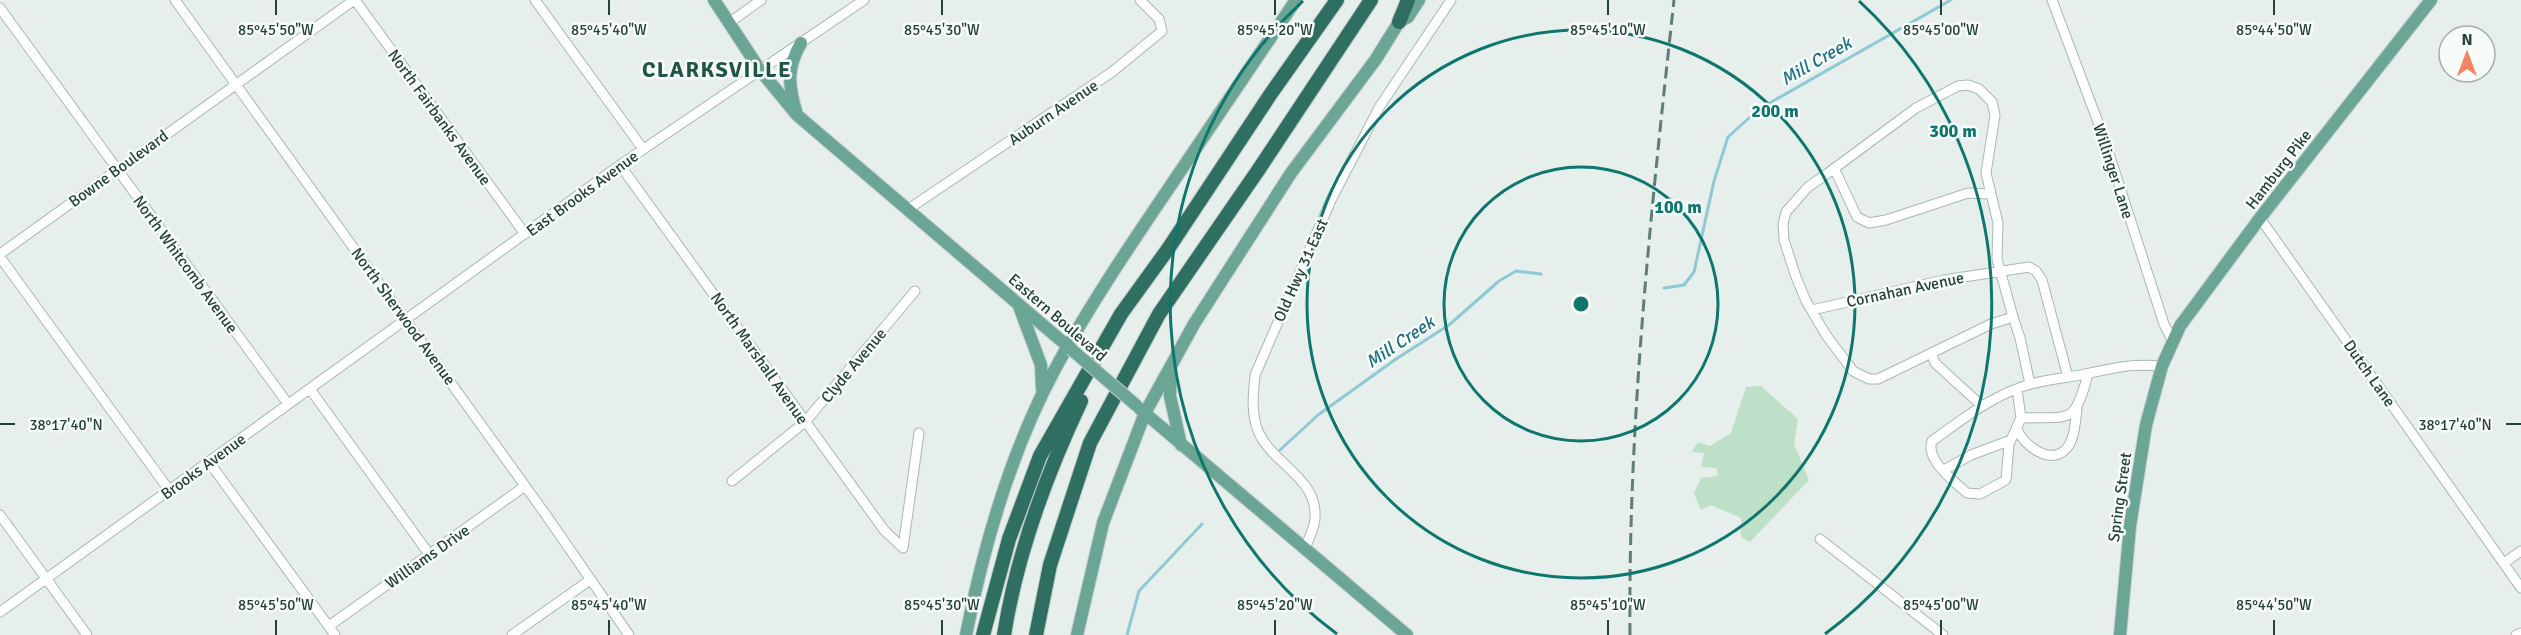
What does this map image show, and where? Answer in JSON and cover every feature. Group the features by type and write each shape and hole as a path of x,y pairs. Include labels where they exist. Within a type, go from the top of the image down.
{"highway":[{"path":"984,635 1009,539 1040,456 1121,314 1168,249 1270,95 1337,0"},
{"path":"1036,635 1050,565 1090,443 1160,314 1371,0"},
{"path":"1399,22 1408,0"},
{"path":"1004,635 1027,538 1053,461 1121,314"}],"main road":[{"name":"Eastern Boulevard","path":"714,0 760,70 797,115 1070,347 1181,445 1407,635"},
{"path":"966,635 975,588 998,508 1020,445 1041,399 1106,280 1296,0"},
{"path":"1077,635 1103,523 1141,409 1172,364 1219,283 1291,173 1376,59 1399,22 1408,16 1419,0"},
{"name":"Hamburg Pike","path":"2162,366 2193,306 2431,0"},
{"path":"797,115 789,76 793,58 801,44"},
{"path":"1019,304 1041,365 1041,399"},
{"path":"1172,364 1170,396 1181,445"},
{"name":"Spring Street","path":"2120,635 2130,526 2146,425 2162,366"}],"street":[{"name":"North Sherwood Avenue","path":"175,0 407,320 629,635"},
{"name":"Bowne Boulevard","path":"0,255 354,0"},
{"name":"North Fairbanks Avenue","path":"354,0 525,234"},
{"path":"536,0 643,149"},
{"path":"729,23 761,0"},
{"name":"East Brooks Avenue","path":"407,320 620,165 864,0"},
{"name":"Auburn Avenue","path":"907,210 1112,72 1162,31 1159,19 1140,0"},
{"name":"Old Hwy 31 East","path":"1305,549 1316,520 1315,504 1305,484 1280,461 1258,430 1252,398 1255,375 1300,268 1359,146 1401,71 1452,0"},
{"name":"Willinger Lane","path":"2052,0 2104,138 2164,324 2173,342"},
{"name":"North Whitcomb Avenue","path":"0,8 288,404"},
{"path":"2013,317 1991,324 1878,379 1869,379 1853,371 1838,354 1812,310 1796,277 1784,240 1783,224 1786,212 1792,202 1808,187 1916,108 1948,89 1968,85 1986,94 1992,102 1995,115 1986,173 1998,223 1999,271 2007,289 2030,384"},
{"name":"North Marshall Avenue","path":"620,165 884,530 903,548 919,433"},
{"path":"1834,168 1857,217 1869,223 1886,220 1968,193 1990,194"},
{"name":"Dutch Lane","path":"2260,218 2521,588"},
{"path":"0,255 169,490"},
{"name":"Cornahan Avenue","path":"1812,310 1910,286 2022,266 2029,267 2036,271 2042,280 2068,377"},
{"name":"Clyde Avenue","path":"732,481 805,422 915,291"},
{"name":"Brooks Avenue","path":"0,612 407,320"},
{"path":"1932,354 1935,363 1982,406"},
{"path":"2017,389 2021,418 2011,440 2006,480 1980,494 1966,493 1932,458 1930,448 1932,441 1982,406 2017,389 2030,384 2088,374 2124,364 2162,366"},
{"path":"2017,429 2029,447 2041,453 2056,454 2064,451 2070,442 2088,374"},
{"path":"310,389 429,555"},
{"path":"2021,418 2057,418 2077,410"},
{"path":"1944,470 1971,455 2011,440"},
{"path":"209,462 335,635"},
{"name":"Williams Drive","path":"329,626 525,486"},
{"path":"0,515 87,635"},
{"path":"1821,538 1943,635"},
{"path":"2504,563 2521,551"},
{"path":"512,635 590,580"},
{"path":"2516,635 2521,633"}],"green space":[{"path":"1761,386 1798,419 1794,444 1809,480 1750,542 1741,537 1741,518 1711,505 1701,510 1694,493 1701,478 1717,476 1717,468 1701,467 1704,453 1691,452 1698,442 1710,446 1731,433 1746,387"}],"waterway":[{"name":"Mill Creek","path":"1664,288 1684,285 1694,272 1714,181 1728,137 1759,109 1951,0"},
{"name":"Mill Creek","path":"1280,450 1318,415 1396,359 1449,325 1499,281 1516,271 1541,274"},
{"name":"Mill Creek","path":"1127,635 1139,591 1202,524"}],"railway":[{"path":"1630,635 1630,555 1637,396 1649,237 1674,0"}],"district":[{"name":"CLARKSVILLE","path":"717,69"}]}
